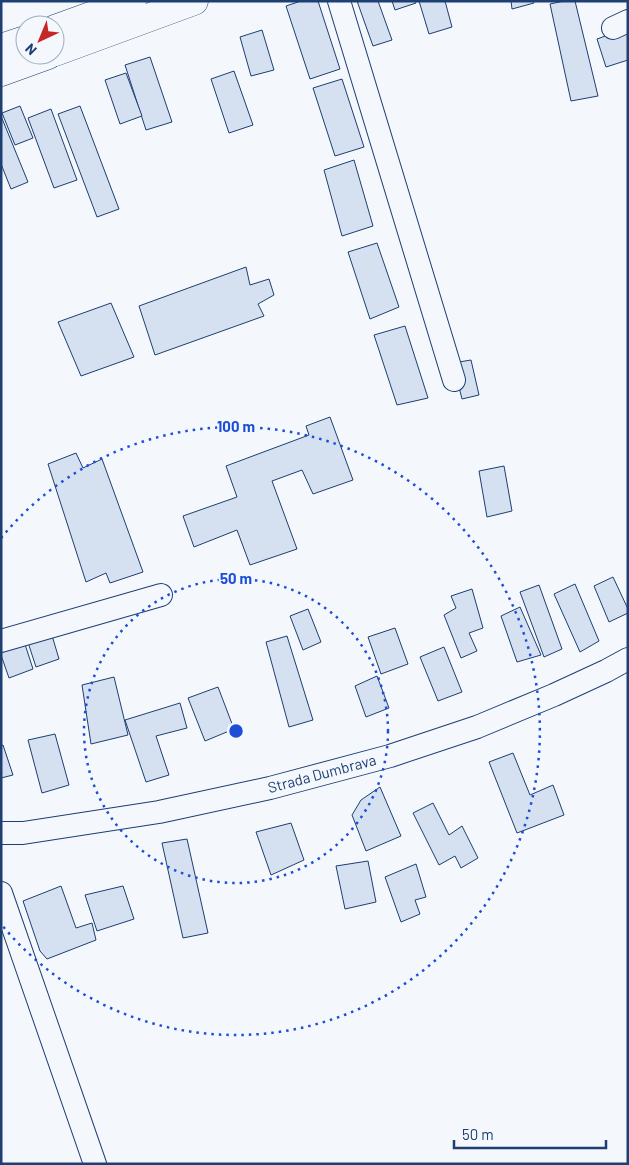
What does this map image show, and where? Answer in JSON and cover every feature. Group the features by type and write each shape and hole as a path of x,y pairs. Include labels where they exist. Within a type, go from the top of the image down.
{"main road":[{"path":"65,25 132,1"},
{"path":"65,48 194,1"},
{"path":"1,48 15,43"},
{"path":"1,72 20,65"}],"street":[{"path":"339,1 454,380"},
{"path":"1,642 161,595"},
{"name":"Strada Dumbrava","path":"1,833 23,833 159,812 270,788 390,756 477,726 546,699 628,659"},
{"path":"1,893 95,1164"}],"building":[{"path":"301,1 318,1 340,69 310,79 286,6"},
{"path":"357,1 378,1 392,40 373,46"},
{"path":"392,1 415,1 416,3 395,10"},
{"path":"419,1 445,1 452,27 429,34"},
{"path":"511,1 533,1 534,3 512,9"},
{"path":"575,1 598,96 571,101 550,4"},
{"path":"628,28 628,60 606,67 597,39"},
{"path":"262,30 274,70 251,76 240,37"},
{"path":"150,57 172,122 146,130 125,65"},
{"path":"234,71 253,125 229,133 211,79"},
{"path":"126,73 142,116 120,124 105,80"},
{"path":"342,79 364,147 335,156 313,88"},
{"path":"20,106 33,138 15,145 2,113"},
{"path":"80,106 119,209 97,217 58,114"},
{"path":"51,109 77,180 54,188 28,118"},
{"path":"1,116 28,182 11,189 1,164"},
{"path":"354,160 373,226 342,236 324,170"},
{"path":"377,243 399,307 370,319 348,252"},
{"path":"246,267 250,285 269,279 274,295 258,304 264,316 155,355 139,306"},
{"path":"111,303 134,357 81,376 58,322"},
{"path":"405,326 428,398 397,405 374,335"},
{"path":"471,360 479,395 462,399 453,363"},
{"path":"330,417 353,480 313,494 302,470 272,481 297,549 250,565 237,530 194,547 183,516 237,497 226,466 309,435 306,426"},
{"path":"76,453 83,468 102,459 143,572 110,583 106,573 86,582 48,464"},
{"path":"504,466 512,511 487,517 479,471"},
{"path":"613,577 628,609 628,613 609,622 594,586"},
{"path":"575,584 599,641 580,652 554,594"},
{"path":"539,585 562,649 544,657 520,592"},
{"path":"472,589 483,628 469,633 477,651 461,658 444,615 456,608 451,596"},
{"path":"520,607 541,655 517,662 501,616"},
{"path":"308,609 321,642 303,650 290,616"},
{"path":"48,622 59,659 36,667 23,627"},
{"path":"395,628 408,664 381,674 368,637"},
{"path":"22,635 33,669 9,678 1,655 1,643"},
{"path":"287,636 313,720 289,727 266,642"},
{"path":"444,647 462,692 438,701 420,657"},
{"path":"377,676 389,708 366,717 355,686"},
{"path":"114,677 128,735 91,744 82,685"},
{"path":"218,687 234,729 205,741 188,698"},
{"path":"180,703 187,728 156,736 169,775 146,782 125,720"},
{"path":"55,734 69,785 42,793 28,740"},
{"path":"3,745 13,775 1,778 1,746"},
{"path":"513,753 530,795 553,785 564,815 517,833 489,762"},
{"path":"380,787 401,836 366,851 352,815 361,800"},
{"path":"433,803 449,835 462,826 478,858 461,868 455,856 439,865 413,813"},
{"path":"291,823 304,860 271,875 256,832"},
{"path":"187,839 208,933 183,938 162,843"},
{"path":"368,861 376,902 345,909 336,866"},
{"path":"416,864 426,897 415,900 420,914 401,922 385,877"},
{"path":"61,886 76,928 92,923 96,940 47,959 40,951 23,901"},
{"path":"123,886 134,919 97,931 85,895"}]}
